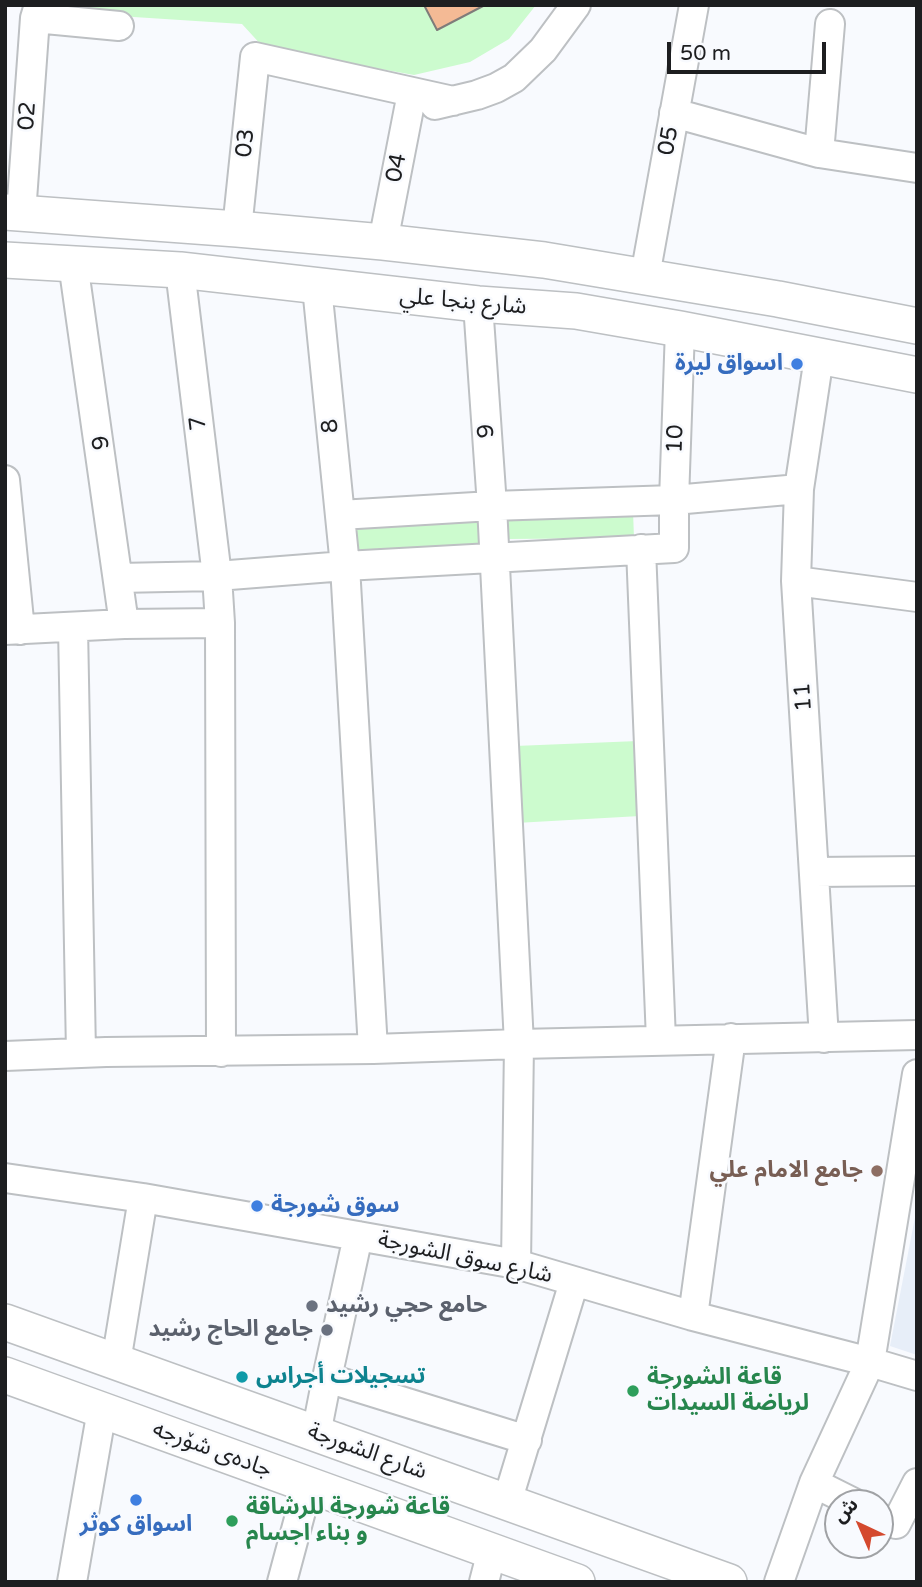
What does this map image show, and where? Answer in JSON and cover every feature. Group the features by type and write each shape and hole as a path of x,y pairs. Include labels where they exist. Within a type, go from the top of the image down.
{"main road":[{"path":"13,213 237,229 544,260 917,326"},
{"name":"شارع بنجا علي","path":"5,260 180,270 317,287 576,312 680,329 917,375"},
{"path":"869,366 879,319"},
{"name":"شارع الشورجة","path":"5,1322 729,1582"},
{"name":"جادەی شۆرجە","path":"5,1375 308,1485 488,1567 577,1582"}],"street":[{"path":"411,102 453,101 496,88 514,78 543,50 576,5"},
{"name":"05","path":"645,276 694,5"},
{"path":"37,12 119,26"},
{"name":"02","path":"13,213 37,12"},
{"path":"819,153 830,24"},
{"name":"03","path":"237,229 255,57 411,102"},
{"name":"04","path":"383,242 411,102"},
{"path":"674,113 819,153 917,168"},
{"name":"6","path":"73,263 124,624"},
{"name":"7","path":"180,270 217,576 220,623 221,1052"},
{"name":"8","path":"317,287 345,566 373,1049"},
{"name":"9","path":"478,304 492,506 519,1044 516,1265"},
{"name":"10","path":"641,549 674,548 680,329"},
{"name":"11","path":"819,357 799,489 796,581 824,1038"},
{"path":"5,480 13,630 124,624 220,623"},
{"path":"340,515 492,506 674,500 799,489"},
{"path":"118,578 217,576 641,549 662,1040"},
{"path":"796,581 917,597"},
{"path":"73,626 81,1053"},
{"path":"815,872 917,871"},
{"path":"5,1056 917,1035"},
{"path":"693,1316 731,1038"},
{"path":"779,1582 814,1483 870,1362 917,1074"},
{"name":"شارع سوق الشورجة","path":"5,1178 143,1198 516,1265 917,1376"},
{"path":"116,1362 143,1198"},
{"path":"316,1434 358,1236"},
{"path":"507,1502 574,1282"},
{"path":"327,1378 527,1440"},
{"path":"72,1582 102,1410"},
{"path":"814,1483 826,1489"},
{"path":"898,1524 917,1483"},
{"path":"282,1582 308,1485"}],"shaded area":[{"path":"917,1207 917,1355 890,1346"}],"green space":[{"path":"5,5 536,5 509,39 470,62 414,75 264,48 242,24 103,15"},
{"path":"633,511 634,538 508,539 506,515"},
{"path":"481,516 482,544 353,550 351,525"},
{"path":"638,741 640,816 516,823 515,746"}],"building":[{"path":"424,5 485,5 437,30"}],"place":[{"name":"اسواق ليرة","path":"797,364"},
{"name":"جامع الامام علي","path":"877,1171"},
{"name":"سوق شورجة","path":"257,1206"},
{"name":"حامع حجي رشيد","path":"312,1306"},
{"name":"جامع الحاج رشيد","path":"327,1330"},
{"name":"تسجيلات أجراس","path":"242,1377"},
{"name":"قاعة الشورجة لرياضة السيدات","path":"633,1391"},
{"name":"اسواق كوثر","path":"136,1500"},
{"name":"قاعة شورجة للرشاقة و بناء اجسام","path":"232,1521"}]}
